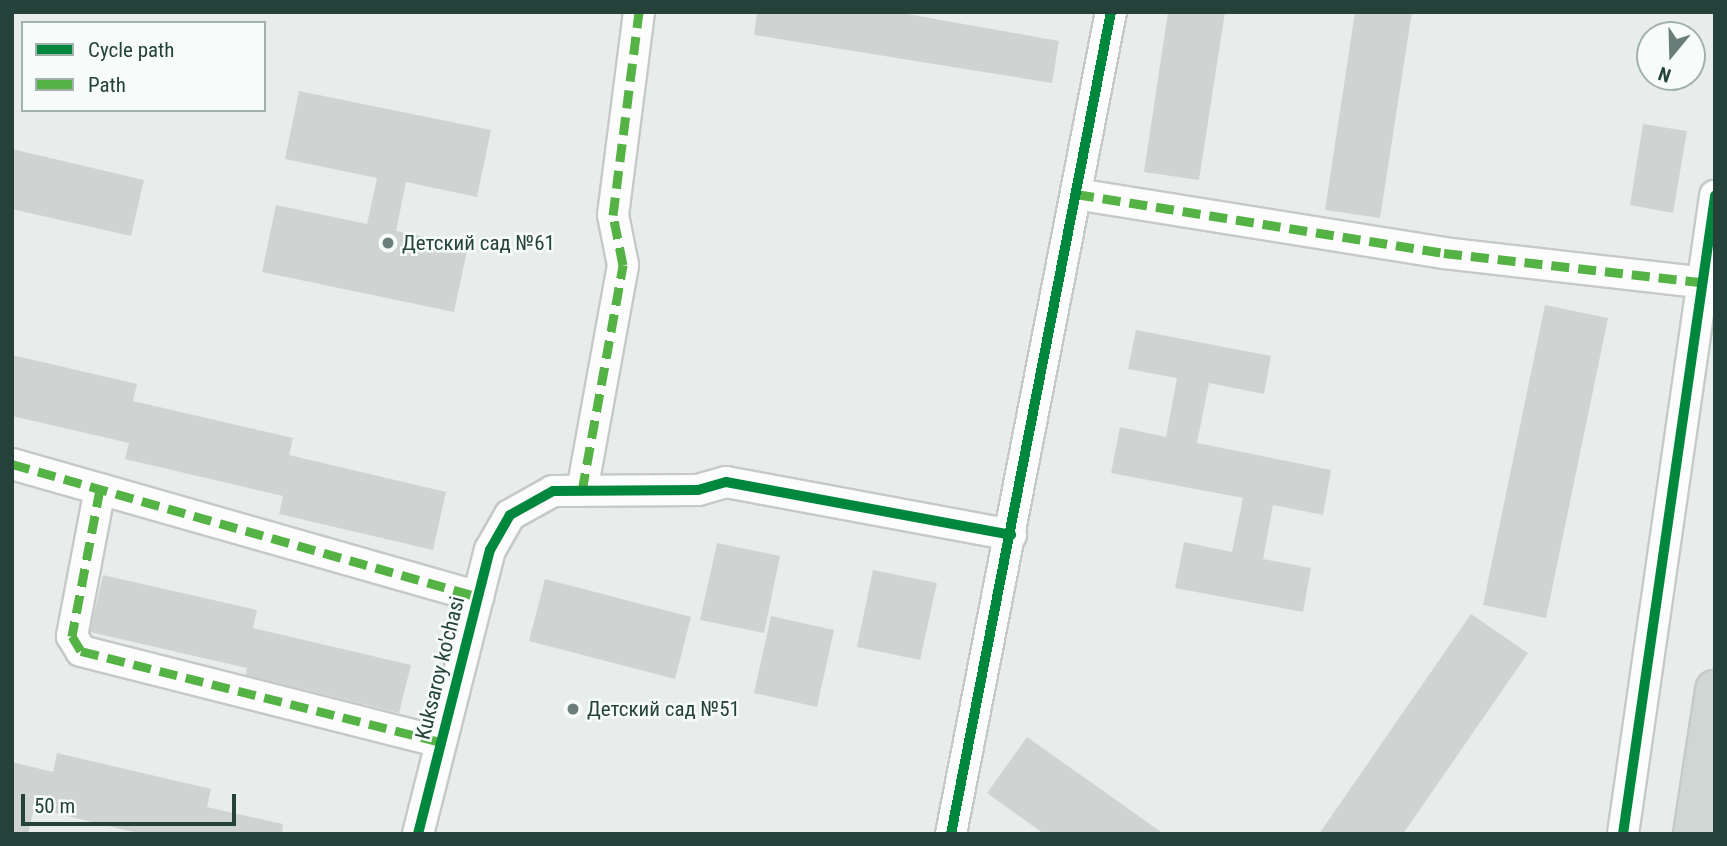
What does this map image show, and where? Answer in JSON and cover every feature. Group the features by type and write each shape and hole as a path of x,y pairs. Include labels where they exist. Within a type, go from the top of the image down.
{"main road":[{"path":"1693,834 1715,690"}],"street":[{"path":"639,12 613,215 623,265 582,491 698,490 726,482 1011,535"},
{"path":"951,834 1111,12"},
{"path":"1076,194 1444,253 1699,282"},
{"path":"1623,834 1699,282 1715,196"},
{"path":"12,464 478,597"},
{"path":"100,489 72,636 81,651 441,742"},
{"name":"Kuksaroy ko'chasi","path":"418,834 490,550 510,516 553,491 582,491"}],"building":[{"path":"757,12 896,12 1059,41 1052,83 754,35"},
{"path":"1168,12 1225,12 1199,180 1144,172"},
{"path":"1355,12 1412,12 1380,218 1325,210"},
{"path":"299,91 491,130 477,197 406,182 396,231 468,246 454,312 262,272 276,205 367,224 377,178 285,159"},
{"path":"1643,124 1687,131 1673,213 1630,205"},
{"path":"12,149 144,180 131,236 12,209"},
{"path":"1545,305 1608,318 1546,618 1483,605"},
{"path":"1136,330 1271,356 1264,394 1209,383 1197,443 1331,470 1323,515 1273,505 1263,559 1311,568 1303,612 1175,588 1184,542 1232,552 1243,498 1111,473 1120,427 1166,437 1177,378 1128,369"},
{"path":"12,355 137,384 133,401 293,438 289,455 446,492 433,550 279,514 283,496 125,459 129,443 12,416"},
{"path":"717,543 780,556 764,633 700,620"},
{"path":"873,570 937,583 920,660 857,647"},
{"path":"103,575 257,610 253,628 411,665 399,713 246,675 247,668 90,632"},
{"path":"545,579 691,617 675,679 529,641"},
{"path":"1471,614 1528,653 1403,834 1319,834"},
{"path":"771,616 834,630 817,707 754,693"},
{"path":"1027,737 1164,834 1044,834 987,793"},
{"path":"57,753 211,789 207,807 283,824 282,834 142,834 34,808 28,834 12,834 12,762 53,772"}],"marked path":[{"path":"582,491 623,265 613,215 639,12"},
{"path":"1076,194 1444,253 1699,282"},
{"path":"12,464 478,597"},
{"path":"100,489 72,636 81,651 441,742"}],"cycle path":[{"path":"951,834 1111,12"},
{"path":"1623,834 1715,196"},
{"path":"418,834 490,550 510,515 553,491 698,490 726,482 1011,535"}],"place":[{"name":"Детский сад №61","path":"388,243"},
{"name":"Детский сад №51","path":"573,709"}]}
